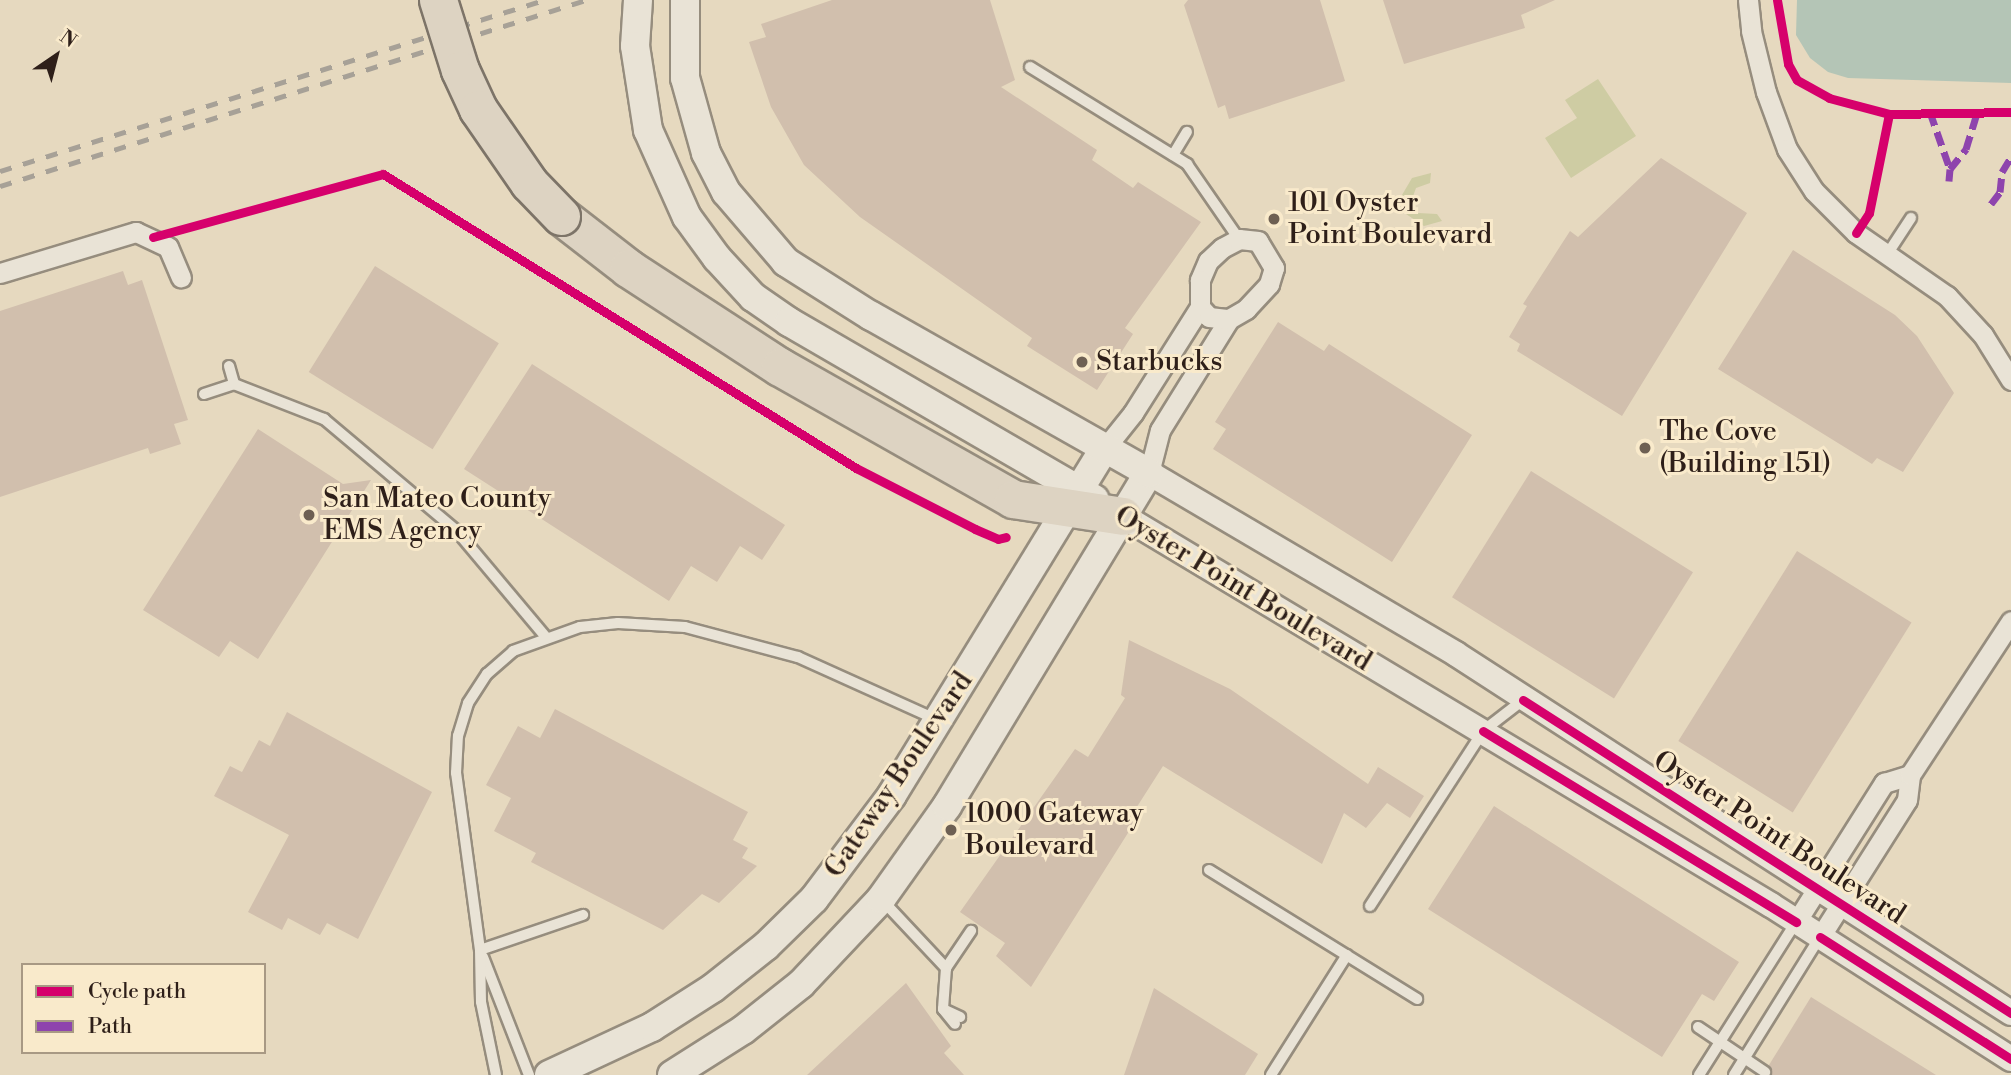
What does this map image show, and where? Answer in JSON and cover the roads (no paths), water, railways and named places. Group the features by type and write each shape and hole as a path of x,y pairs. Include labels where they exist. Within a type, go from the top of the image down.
{"highway":[{"path":"438,0 460,70 478,109 529,183 561,216 667,294 843,405 1013,499 1074,499 1123,516"}],"main road":[{"path":"638,0 635,47 648,130 687,217 753,297 1074,499"},
{"name":"Oyster Point Boulevard","path":"685,0 682,46 693,116 726,192 786,262 871,316 1149,473"},
{"name":"Gateway Boulevard","path":"549,1075 652,1027 713,988 766,946 855,849 939,720 1105,448"},
{"name":"Gateway Boulevard","path":"672,1075 743,1030 801,984 881,899 947,806 1149,473"}],"street":[{"path":"1748,0 1756,60 1787,149 1835,214 1947,296 1983,335 2011,380"},
{"path":"0,273 136,232 168,247 181,277"},
{"path":"1105,448 1133,413 1200,307 1200,280 1208,261 1239,239 1258,241 1274,268 1260,296 1229,319 1160,430 1149,473"},
{"path":"1200,307 1209,317 1229,319"},
{"name":"Oyster Point Boulevard","path":"1149,473 1445,647 1815,890 2011,1013"},
{"name":"Oyster Point Boulevard","path":"1123,516 1796,922 2011,1059"},
{"path":"1820,937 1907,800 1910,775 2011,621"},
{"path":"1796,922 1884,783 1910,775"}],"lane":[{"path":"1030,67 1187,164 1213,196 1239,239"},
{"path":"1173,155 1187,132"},
{"path":"1888,253 1911,218"},
{"path":"229,366 234,384"},
{"path":"204,394 234,384 324,419 456,530 545,636"},
{"path":"496,1075 481,1002 480,950 461,828 458,736 468,703 487,674 513,651 545,636 618,623 685,627 740,638 853,680 939,720"},
{"path":"1370,906 1482,731 1523,700"},
{"path":"1209,870 1417,999"},
{"path":"881,899 946,968"},
{"path":"480,950 583,915"},
{"path":"1699,1075 1796,922"},
{"path":"958,1021 943,1009 946,968 971,931"},
{"path":"1734,1075 1820,937"},
{"path":"480,950 529,1075"},
{"path":"1271,1075 1347,955"},
{"path":"1698,1027 1765,1072"}],"railway":[{"path":"0,171 544,0"},
{"path":"0,186 586,0"}],"place":[{"name":"101 Oyster Point Boulevard","path":"1274,219"},
{"name":"Starbucks","path":"1082,362"},
{"name":"The Cove (Building 151)","path":"1645,448"},
{"name":"San Mateo County EMS Agency","path":"309,515"},
{"name":"1000 Gateway Boulevard","path":"951,830"}]}
